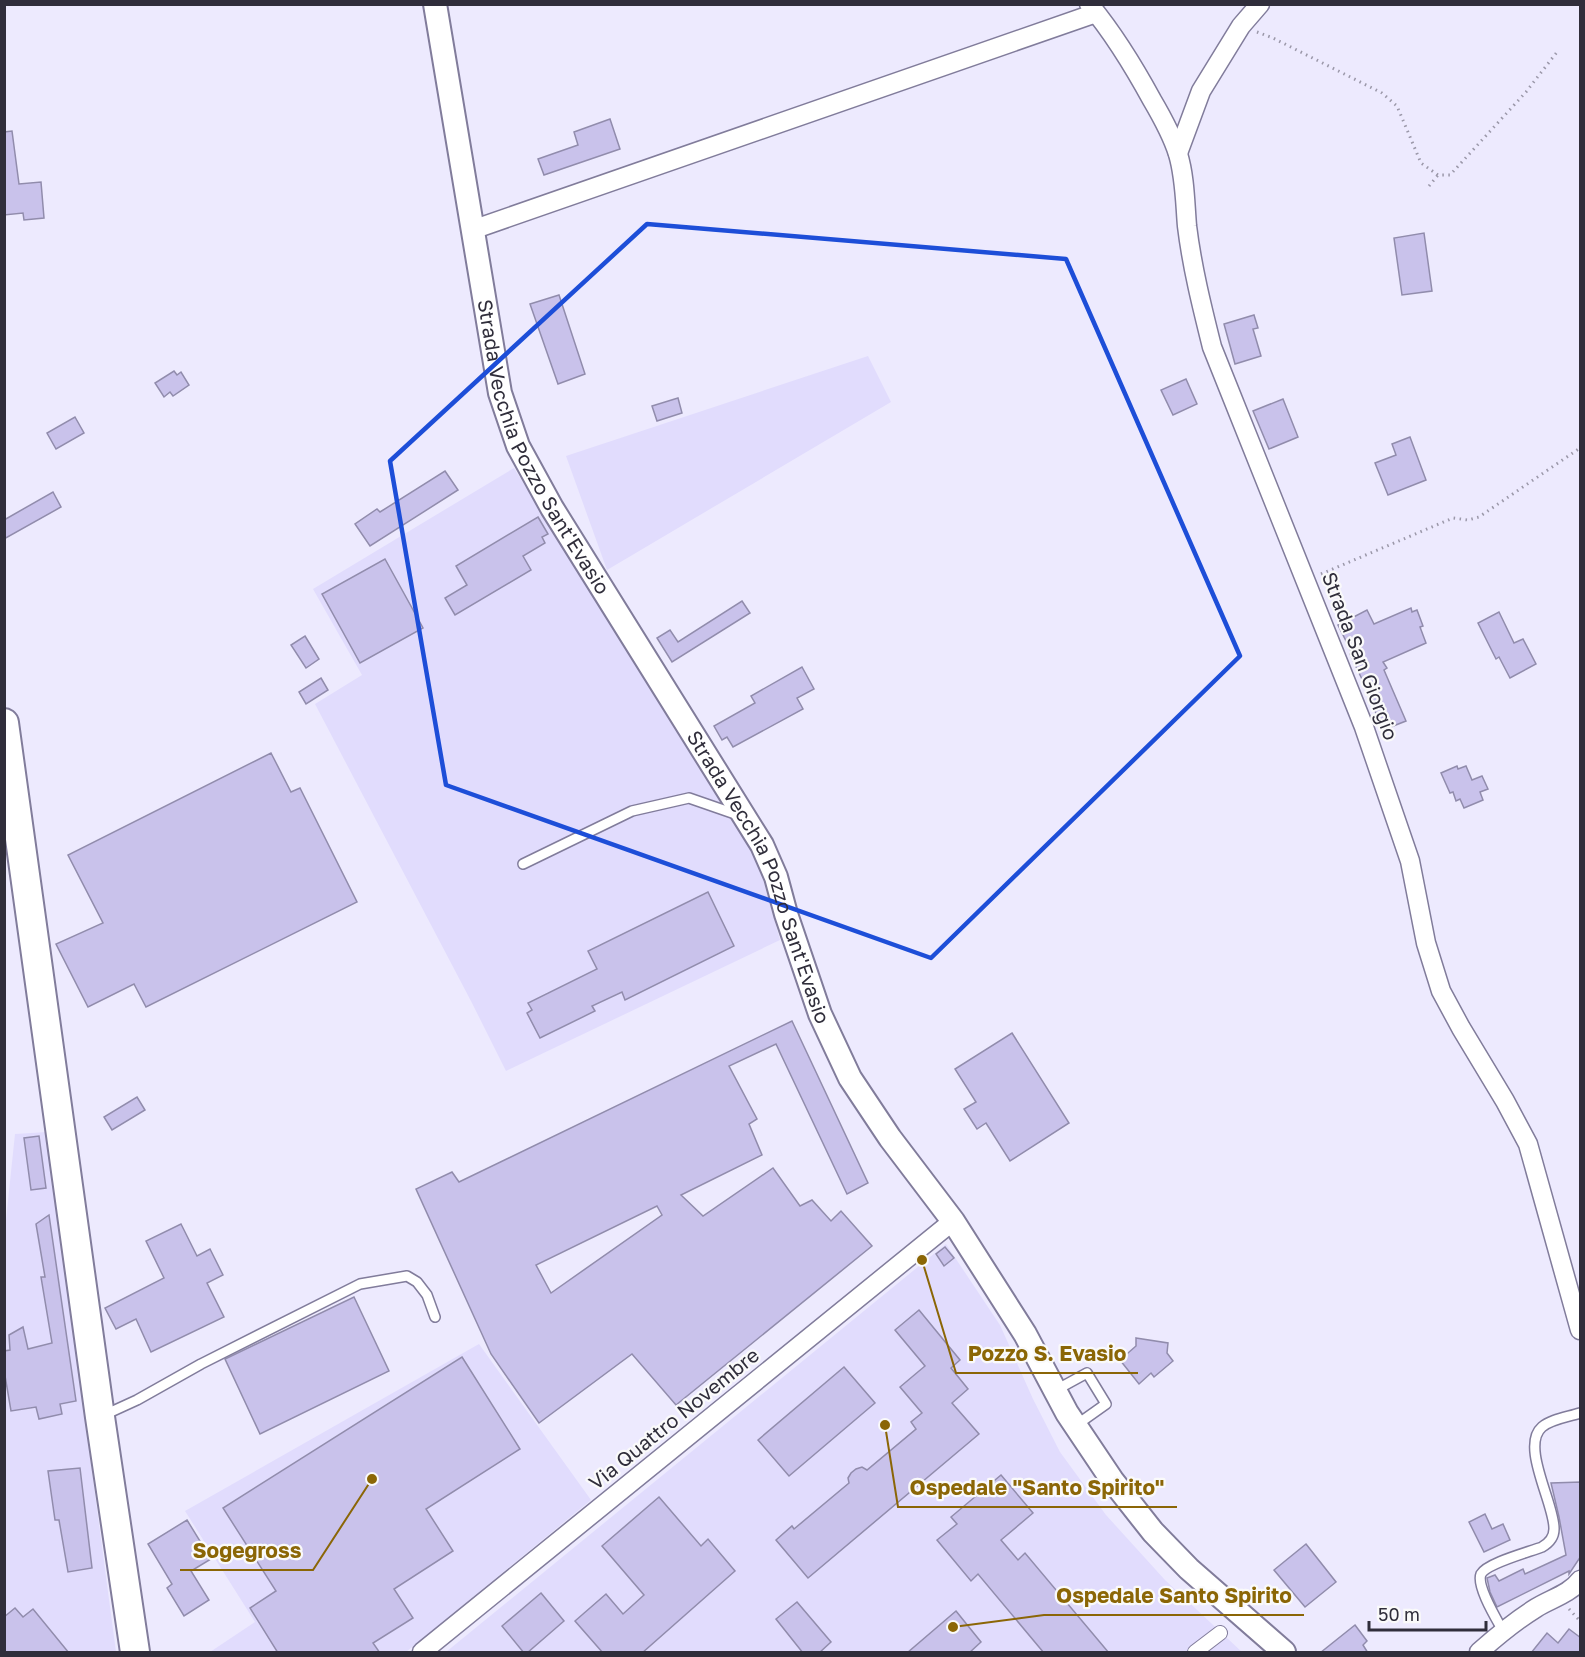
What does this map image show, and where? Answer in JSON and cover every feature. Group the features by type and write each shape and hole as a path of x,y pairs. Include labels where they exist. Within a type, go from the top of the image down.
{"main road":[{"path":"4,723 135,1653"}],"street":[{"name":"Strada Vecchia Pozzo Sant'Evasio","path":"435,4 500,393 518,446 552,507 762,845 776,876 786,914 820,1014 850,1078 953,1221 1014,1316 1075,1426 1112,1480 1152,1532 1189,1569 1284,1653"},
{"path":"1178,153 1201,91 1242,26 1260,4"},
{"path":"472,230 1097,14"},
{"name":"Strada San Giorgio","path":"1097,14 1134,68 1162,117 1178,153 1198,291 1212,347 1364,727 1410,861 1426,943 1441,991 1528,1144 1581,1330"},
{"name":"Via Quattro Novembre","path":"422,1653 953,1221"},
{"path":"1479,1653 1503,1631 1539,1606 1576,1586 1581,1580"},
{"path":"1195,1653 1220,1633"}],"lane":[{"path":"523,864 632,811 689,798 746,817"},
{"path":"100,1417 360,1284 407,1276 417,1282 427,1295 435,1317"},
{"path":"1055,1391 1087,1373 1106,1404 1075,1426"},
{"path":"1503,1631 1482,1588 1481,1574 1490,1566 1542,1547 1551,1538 1554,1526 1537,1464 1536,1434 1549,1422 1581,1413"}],"path":[{"path":"1242,26 1273,38 1382,93 1397,106 1421,163 1438,175 1450,175 1526,92 1557,52"},
{"path":"1429,186 1438,175"},
{"path":"1306,580 1453,518 1468,520 1479,517 1581,448"}],"highlighted area":[{"path":"647,224 1066,259 1240,656 931,958 446,785 390,461"}],"shaded area":[{"path":"868,356 891,402 607,570 566,456"},
{"path":"514,468 757,857 780,940 506,1071 315,704 362,675 313,589"},
{"path":"47,1132 116,1652 5,1652 5,1229 15,1134"},
{"path":"946,1244 1000,1325 1060,1452 1106,1515 1165,1580 1242,1652 446,1652"},
{"path":"479,1344 591,1500 406,1652 210,1652 255,1622 185,1511"}],"building":[{"path":"610,119 620,149 544,175 538,159 578,145 574,132"},
{"path":"12,131 19,184 41,182 44,218 24,220 23,213 4,215 4,132"},
{"path":"1424,233 1432,291 1402,295 1394,238"},
{"path":"559,295 585,374 558,384 530,304"},
{"path":"1254,315 1258,328 1253,329 1261,356 1235,364 1224,324"},
{"path":"174,371 177,375 181,372 189,385 173,396 170,392 164,397 155,383"},
{"path":"1186,379 1197,404 1173,415 1161,390"},
{"path":"678,398 682,413 657,421 652,406"},
{"path":"1283,399 1298,437 1269,449 1253,411"},
{"path":"75,417 84,433 56,449 47,433"},
{"path":"1410,437 1426,480 1388,495 1375,463 1396,455 1392,444"},
{"path":"445,471 458,490 370,546 355,524 377,509 380,512"},
{"path":"53,492 61,507 4,539 4,520"},
{"path":"538,517 548,534 542,537 545,543 523,556 531,570 455,615 445,598 467,585 456,566"},
{"path":"385,559 423,628 360,663 322,594"},
{"path":"742,601 750,613 672,662 657,638 670,630 678,642"},
{"path":"1411,608 1412,612 1417,610 1426,643 1383,662 1387,668 1384,670 1406,721 1383,730 1350,654 1352,653 1338,625 1367,610 1374,624"},
{"path":"1499,612 1514,643 1523,639 1536,664 1510,678 1499,657 1496,659 1478,623"},
{"path":"305,636 319,659 306,668 291,645"},
{"path":"802,667 814,689 797,698 803,709 733,747 727,737 722,740 714,726 755,703 751,696"},
{"path":"321,678 328,690 306,704 299,692"},
{"path":"271,753 291,792 300,788 357,902 146,1007 134,984 88,1007 56,944 103,923 68,855"},
{"path":"1457,766 1458,769 1466,766 1472,780 1482,776 1488,789 1480,792 1483,800 1464,808 1460,799 1456,801 1441,773"},
{"path":"708,892 734,946 625,1000 622,992 592,1006 595,1011 540,1038 527,1013 532,1010 528,1003 597,969 588,951"},
{"path":"792,1021 868,1183 847,1194 776,1044 729,1066 757,1119 749,1124 762,1155 681,1195 703,1216 773,1168 800,1206 812,1200 831,1221 841,1211 872,1246 676,1405 632,1354 539,1423 491,1354 416,1189 452,1172 459,1182","holes":["657,1206 662,1215 551,1293 536,1265"]},
{"path":"1012,1033 1069,1123 1010,1161 986,1123 977,1129 964,1109 976,1102 955,1069"},
{"path":"137,1097 145,1110 112,1130 104,1117"},
{"path":"39,1136 46,1188 31,1190 24,1138"},
{"path":"49,1215 76,1401 60,1404 62,1414 39,1419 36,1407 11,1411 4,1370 4,1351 10,1350 9,1335 23,1327 28,1349 52,1343 41,1277 45,1277 36,1224"},
{"path":"181,1224 197,1256 210,1249 223,1275 207,1283 224,1317 151,1352 136,1319 116,1329 105,1308 164,1278 146,1241"},
{"path":"945,1247 954,1258 944,1266 936,1254"},
{"path":"354,1297 389,1371 260,1434 225,1359"},
{"path":"919,1310 960,1360 951,1368 968,1389 952,1403 979,1434 808,1578 776,1540 792,1526 794,1529 849,1483 848,1478 856,1469 862,1467 867,1470 916,1429 911,1422 922,1413 900,1387 925,1366 895,1330"},
{"path":"1136,1338 1168,1343 1167,1353 1173,1361 1154,1377 1151,1373 1139,1384 1120,1360 1136,1346"},
{"path":"462,1357 520,1449 426,1509 453,1551 394,1589 413,1618 373,1643 380,1653 278,1653 250,1608 276,1591 223,1508"},
{"path":"844,1367 875,1403 789,1476 758,1440"},
{"path":"80,1468 92,1568 68,1572 59,1520 55,1520 48,1471"},
{"path":"1001,1475 1033,1513 1001,1540 1018,1560 1025,1553 1109,1653 1044,1653 978,1574 971,1581 937,1540 957,1524 951,1517"},
{"path":"1581,1482 1581,1556 1569,1574 1569,1571 1497,1607 1487,1578 1495,1575 1499,1581 1523,1569 1525,1574 1566,1555 1551,1483"},
{"path":"659,1497 701,1546 708,1539 735,1571 642,1653 603,1653 575,1621 606,1594 623,1614 644,1595 602,1546"},
{"path":"1485,1514 1492,1529 1503,1524 1510,1540 1484,1552 1469,1522"},
{"path":"187,1520 211,1559 191,1571 209,1600 184,1616 167,1588 172,1584 148,1544"},
{"path":"1306,1544 1336,1582 1305,1607 1274,1570"},
{"path":"541,1593 564,1621 527,1653 524,1653 502,1626"},
{"path":"797,1602 831,1642 819,1653 803,1653 776,1619"},
{"path":"15,1608 23,1617 33,1609 69,1653 4,1653 4,1617"},
{"path":"956,1611 981,1642 969,1653 907,1653"},
{"path":"1355,1625 1367,1641 1363,1645 1368,1653 1320,1653"},
{"path":"1569,1629 1581,1638 1581,1653 1531,1653 1547,1633 1558,1643"}],"place":[{"name":"Pozzo S. Evasio","path":"922,1260"},
{"name":"Ospedale \"Santo Spirito\"","path":"885,1425"},
{"name":"Sogegross","path":"372,1479"},
{"name":"Ospedale Santo Spirito","path":"953,1627"}]}
